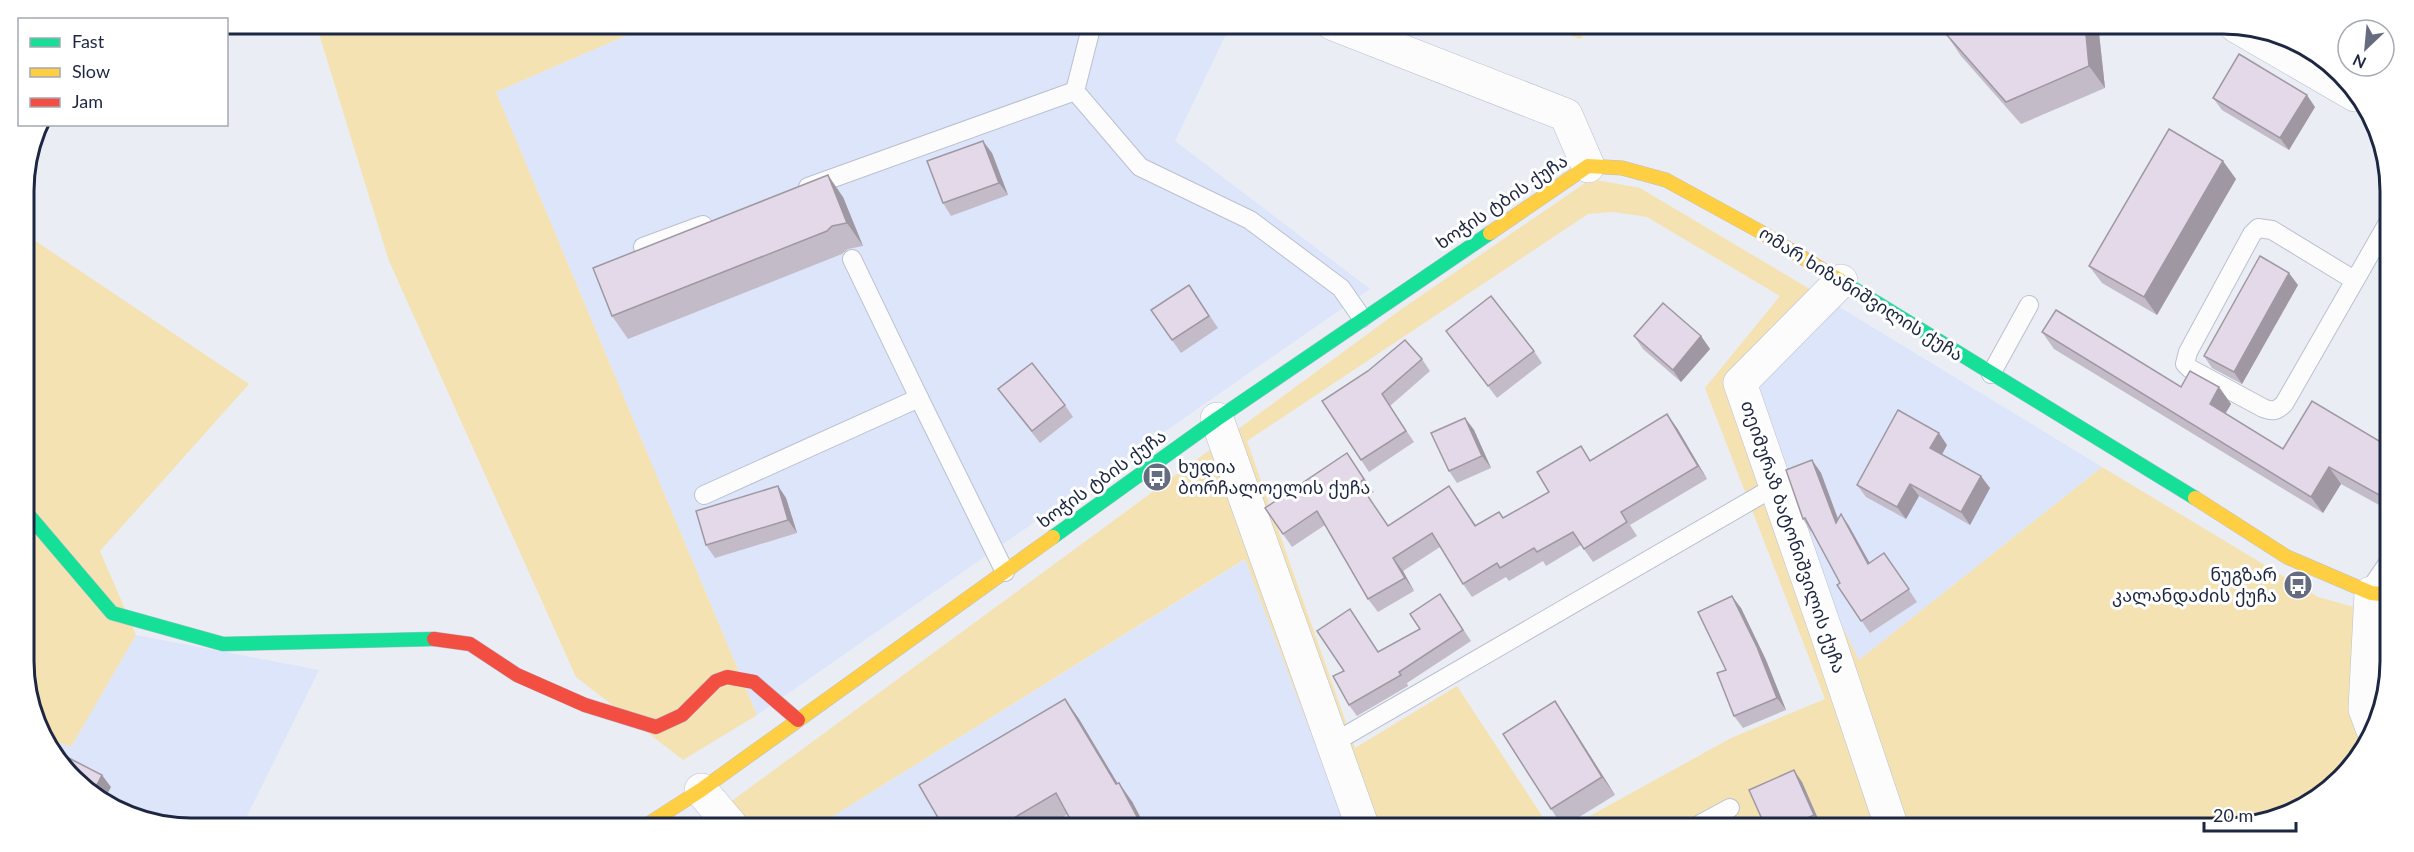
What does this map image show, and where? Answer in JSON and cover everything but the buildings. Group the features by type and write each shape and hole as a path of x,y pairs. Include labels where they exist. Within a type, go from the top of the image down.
{"main road":[{"name":"ომარ ხიზანიშვილის ქუჩა","path":"1588,166 1622,168 1666,180 1759,231 2145,466 2287,557 2380,594"},
{"name":"ხოჭის ტბის ქუჩა","path":"658,818 701,790 1217,419 1588,166"},
{"path":"34,522 112,613 223,644 424,638 470,644 517,675 585,705 657,727 682,715 716,681 727,677 754,682 798,720"}],"street":[{"path":"1362,35 1566,115 1588,166"},
{"path":"2259,39 2338,85"},
{"name":"თეიმურაზ ბატონიშვილის ქუჩა","path":"1841,281 1740,383 1888,817"},
{"path":"1217,419 1359,817"},
{"path":"2368,718 2365,709 2379,640 2380,594"},
{"path":"701,790 725,818"}],"lane":[{"path":"1075,91 1089,35"},
{"path":"786,195 1075,91"},
{"path":"1075,91 1140,167 1250,220 1341,288 1362,318"},
{"path":"642,247 720,219"},
{"path":"2354,280 2272,230 2258,228 2252,234 2188,352 2185,364 2263,408 2271,411 2277,410 2284,404 2380,237"},
{"path":"852,259 1005,572"},
{"path":"1991,374 2029,306"},
{"path":"704,495 919,398"},
{"path":"1333,743 1776,486"},
{"path":"2380,575 2375,582 2380,594"},
{"path":"1713,817 1730,808"}],"shaded area":[{"path":"319,35 628,35 496,92 757,715 683,760 576,677 389,261"},
{"path":"628,35 1226,35 1175,141 1370,289 757,715 496,92"},
{"path":"1569,35 1583,35 1581,39"},
{"path":"1591,179 1640,188 1813,291 1724,386 1859,660 2102,467 2318,597 2380,614 2378,681 2371,711 2363,730 2353,748 2334,772 2301,797 2263,812 2233,817 1587,817 1731,738 1825,699 1705,388 1780,296 1647,217 1613,212 1588,214 1247,441 1355,748 1457,686 1543,817 1343,817 1245,559 831,818 709,818 1403,308"},
{"path":"35,241 249,384 100,551 136,635 71,747 58,742 51,730 38,691 34,661"},
{"path":"1813,291 2102,467 1859,660 1724,386"},
{"path":"1246,559 1343,817 831,818"},
{"path":"136,635 319,670 246,818 191,818 141,809 104,791 88,779 73,764 58,742 71,747"}],"traffic: fast":[{"path":"1053,537 1217,419 1490,233"},
{"path":"1846,284 2195,498"},
{"path":"34,522 112,613 223,644 434,639"}],"traffic: slow":[{"path":"1490,233 1588,166 1622,168 1666,180 1759,231 1846,284"},
{"path":"2195,498 2287,557 2371,593 2380,594"},
{"path":"658,818 701,790 1053,537"}],"traffic: jam":[{"path":"434,639 470,644 517,675 585,705 656,727 682,715 716,681 727,677 754,682 798,720"}],"place":[{"name":"ხუდია ბორჩალოელის ქუჩა","path":"1157,477"},
{"name":"ნუგზარ კალანდაძის ქუჩა","path":"2298,585"}]}
